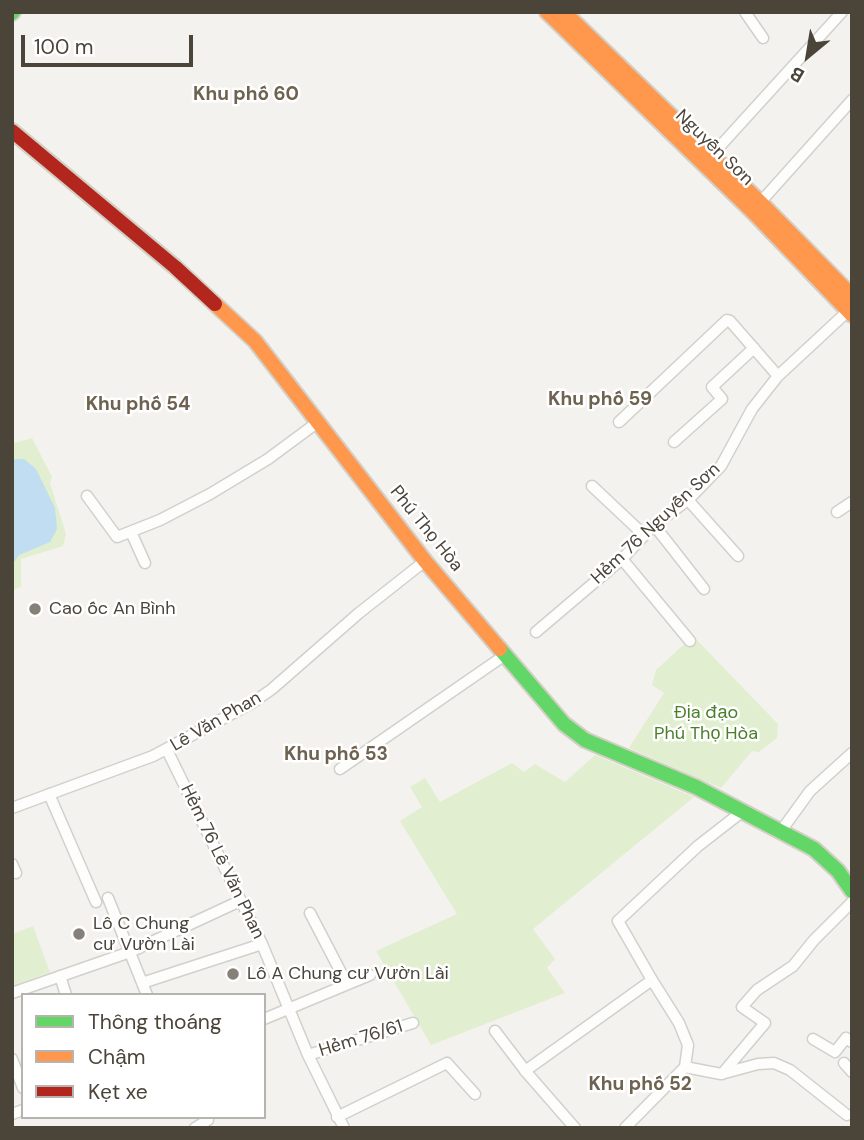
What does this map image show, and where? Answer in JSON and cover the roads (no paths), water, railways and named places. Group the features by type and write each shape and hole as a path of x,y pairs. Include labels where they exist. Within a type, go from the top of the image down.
{"street":[{"name":"Nguyễn Sơn","path":"547,12 591,47 712,155 850,313"},
{"name":"Nguyễn Sơn","path":"564,12 591,47 852,296"},
{"path":"745,12 762,38"},
{"path":"712,155 842,12"},
{"path":"756,207 852,100"},
{"name":"Phú Thọ Hòa","path":"12,131 230,316 264,351 425,561 564,724 580,737 682,780 814,849 838,871 852,891"},
{"name":"Hẻm 76 Nguyễn Sơn","path":"536,632 622,559 654,525 688,500 721,466 752,409 778,376 850,313"},
{"path":"619,422 727,320 778,376"},
{"path":"674,442 722,399 712,387 754,348"},
{"path":"87,496 117,537 160,520 240,477 318,422"},
{"path":"592,485 644,535"},
{"path":"688,500 738,556"},
{"path":"837,512 852,502"},
{"path":"654,525 704,589"},
{"path":"131,532 145,563"},
{"path":"622,559 690,641"},
{"name":"Lê Văn Phan","path":"12,808 143,761 262,697 359,612 425,561"},
{"path":"340,769 505,654"},
{"name":"Hẻm 76 Lê Văn Phan","path":"167,750 262,944 308,1055 344,1128"},
{"path":"781,831 810,791 851,754"},
{"path":"49,794 96,902"},
{"path":"625,1128 685,1067 688,1045 680,1023 618,921 698,846 743,811"},
{"path":"107,898 146,993"},
{"path":"12,993 130,952 240,901"},
{"path":"721,1074 765,1023 742,1007 757,990 793,966 814,940 852,902"},
{"path":"310,913 347,984"},
{"path":"142,983 262,944"},
{"path":"266,1018 370,975"},
{"path":"60,976 65,993"},
{"path":"525,1071 652,980"},
{"name":"Hẻm 76/61","path":"308,1055 413,1023"},
{"path":"495,1031 525,1071 575,1128"},
{"path":"813,1039 835,1052 846,1038 852,1042"},
{"path":"12,1059 21,1083"},
{"path":"337,1117 447,1063 475,1094"},
{"path":"685,1067 721,1074 758,1064 774,1063 790,1070 847,1115"},
{"path":"844,1063 852,1072"},
{"path":"195,1128 209,1122"}],"water":[{"path":"24,459 36,469 55,508 57,529 50,542 19,555 12,565 12,460"}],"place":[{"name":"Cao ốc An Bình","path":"35,609"},
{"name":"Lô C Chung cư Vườn Lài","path":"79,934"},
{"name":"Lô A Chung cư Vườn Lài","path":"233,974"}],"district":[{"name":"Khu phố 60","path":"246,95"},
{"name":"Khu phố 59","path":"600,400"},
{"name":"Khu phố 54","path":"138,405"},
{"name":"Khu phố 53","path":"336,755"},
{"name":"Khu phố 52","path":"640,1085"}],"park label":[{"name":"Địa đạo Phú Thọ Hòa","path":"706,723"}]}
